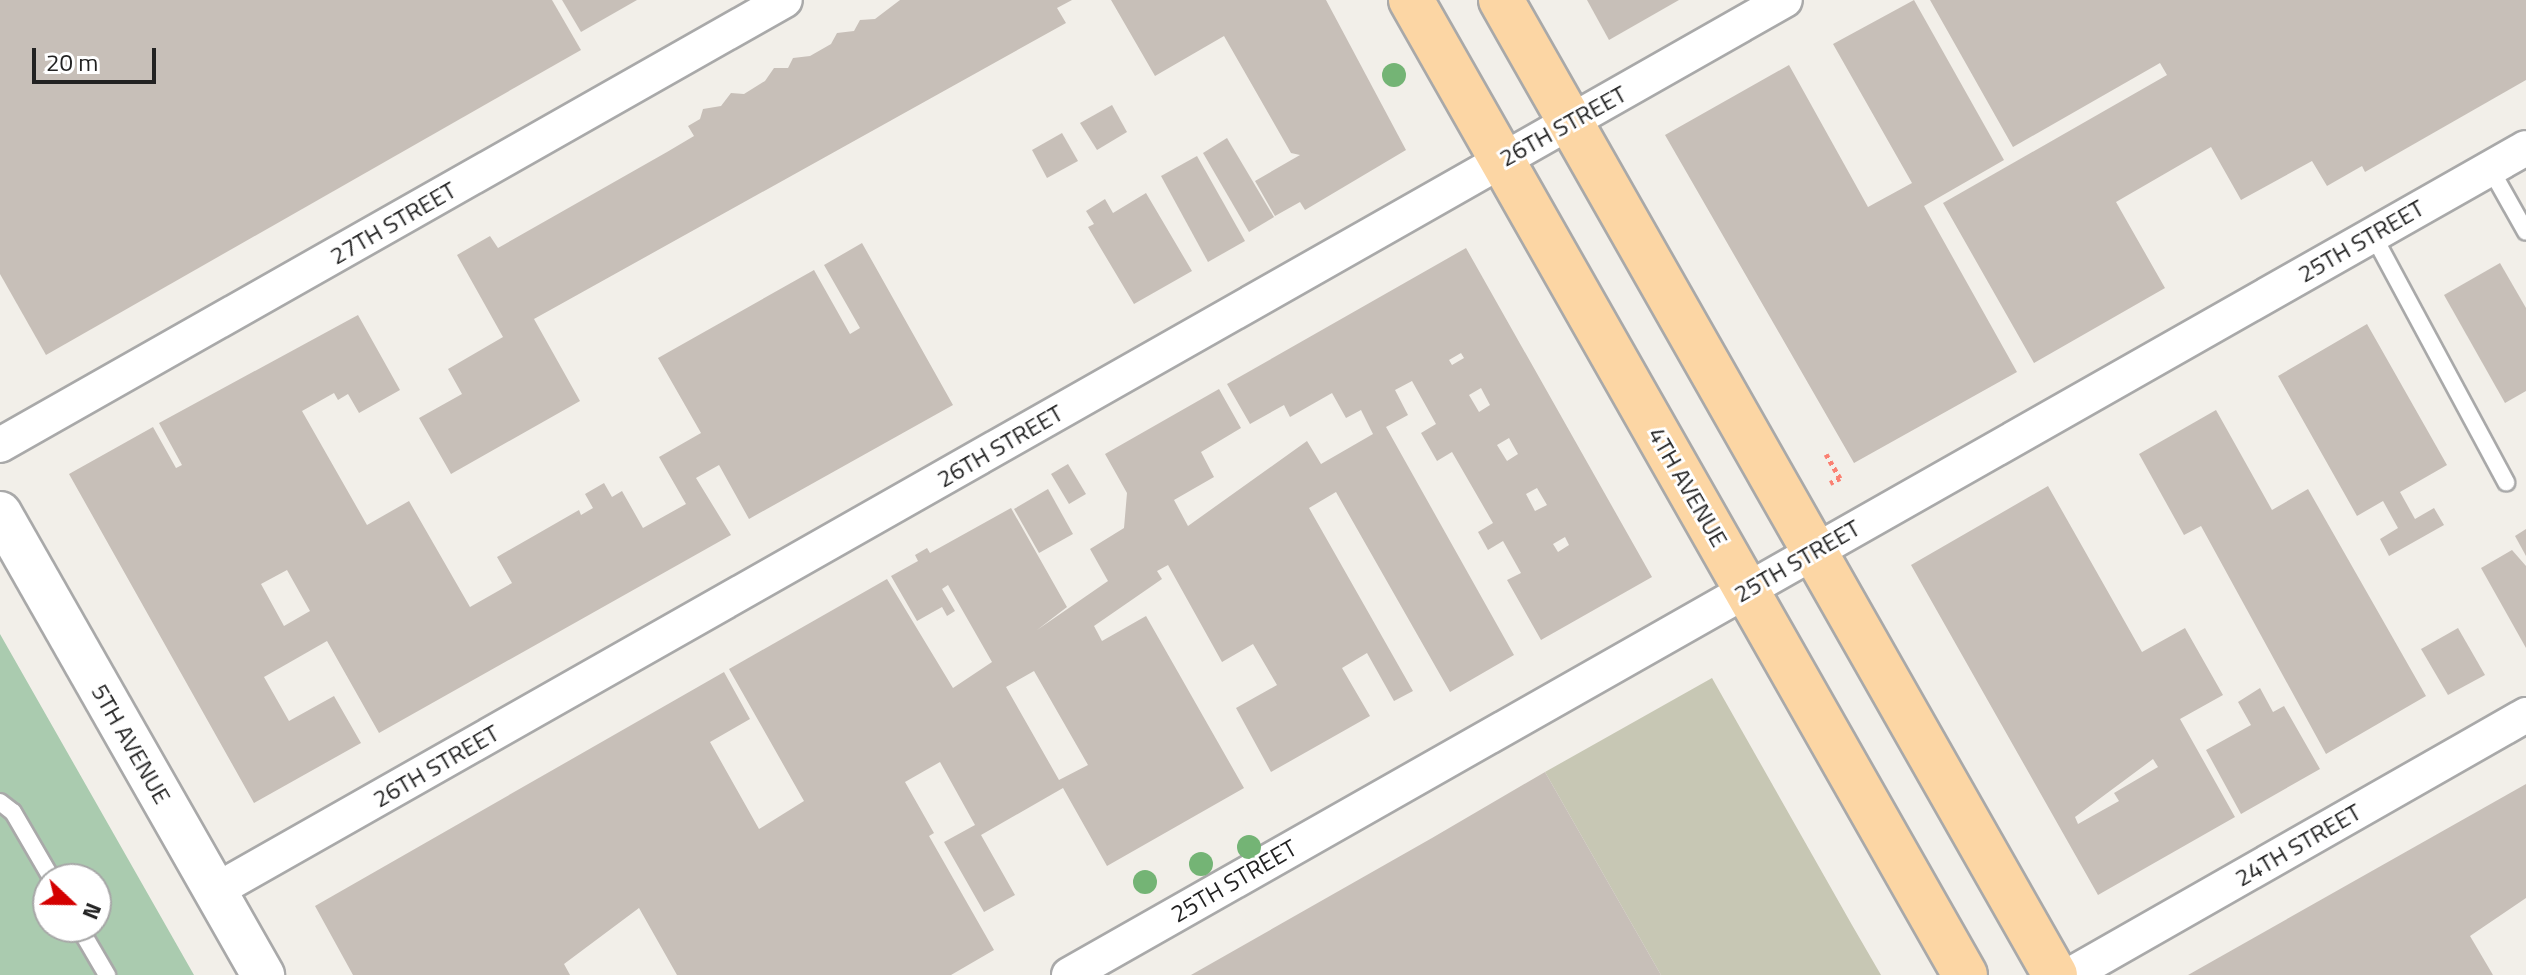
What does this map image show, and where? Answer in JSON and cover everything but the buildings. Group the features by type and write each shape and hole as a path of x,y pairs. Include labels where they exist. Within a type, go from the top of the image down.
{"main road":[{"name":"4TH AVENUE","path":"1411,0 1965,975"},
{"path":"1501,0 2055,975"}],"street":[{"name":"27TH STREET","path":"0,445 785,0"},
{"name":"26TH STREET","path":"215,891 1785,0"},
{"name":"25TH STREET","path":"1069,975 2526,148"},
{"name":"5TH AVENUE","path":"0,513 263,975"},
{"name":"24TH STREET","path":"2070,975 2526,715"}],"lane":[{"path":"2490,168 2526,232"},
{"path":"2373,235 2506,482"},
{"path":"0,802 13,812 43,863"},
{"path":"88,943 107,975"}],"path":[{"path":"1826,454 1840,478 1830,483"}],"shaded area":[{"path":"1712,678 1881,975 1661,975 1545,772"}],"green space":[{"path":"0,634 194,975 0,975"}]}
